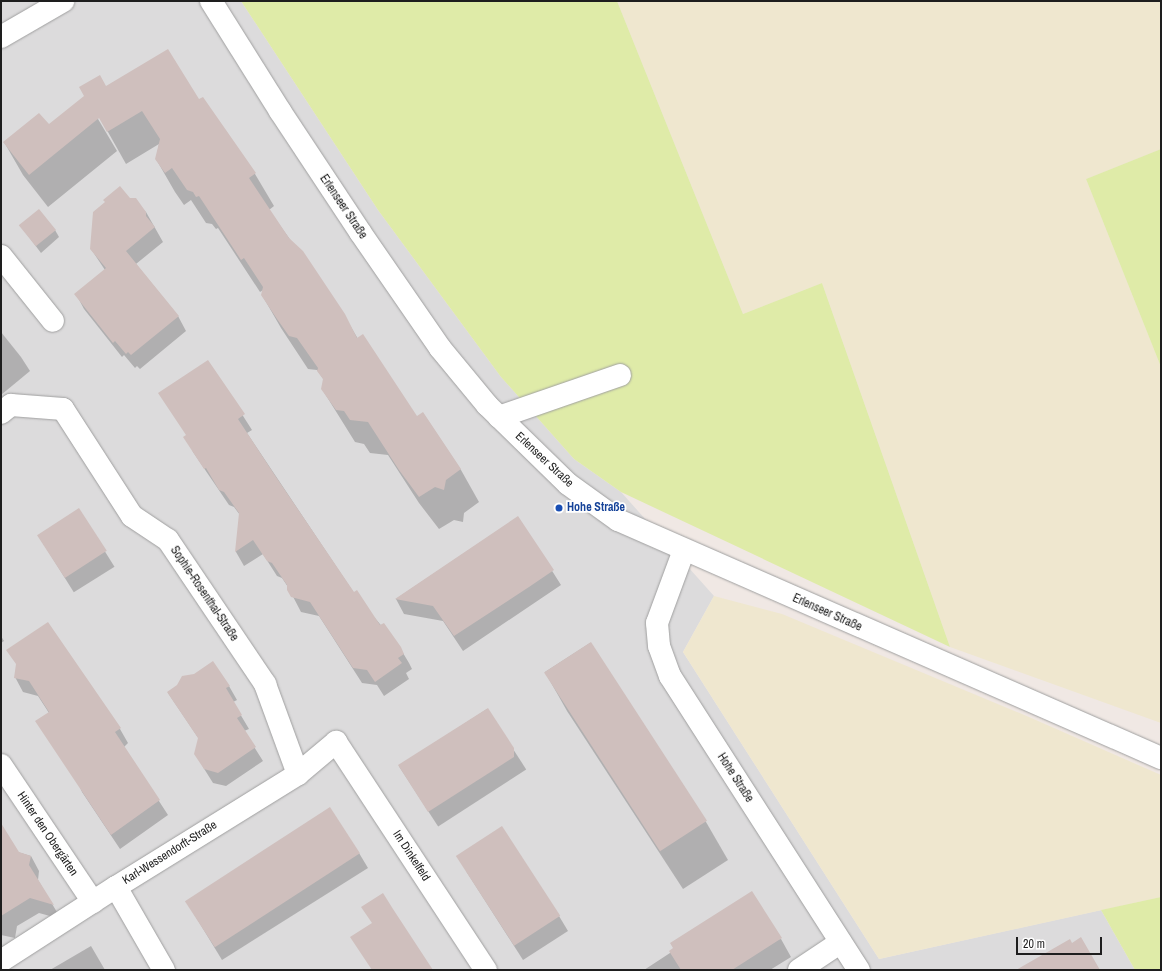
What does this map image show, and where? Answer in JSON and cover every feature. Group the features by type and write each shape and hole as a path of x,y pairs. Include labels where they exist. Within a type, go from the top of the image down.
{"street":[{"path":"1,37 63,1"},
{"name":"Erlenseer Straße","path":"211,1 280,111 360,232 440,348 499,417 568,484 618,520 1161,758"},
{"path":"1,256 52,321"},
{"path":"499,417 620,375"},
{"name":"Sophie-Rosenthal-Straße","path":"1,413 11,405 62,409 132,516 168,540 265,684 298,774"},
{"name":"Hohe Straße","path":"684,550 657,622 659,646 670,676 859,970"},
{"name":"Karl-Wessendorft-Straße","path":"1,961 116,887 298,774 336,742"},
{"name":"Im Dinkelfeld","path":"336,742 486,970"},
{"name":"Hinter den Obergärten","path":"1,765 93,902"},
{"path":"116,887 164,970"},
{"path":"799,970 841,942"}],"shaded area":[{"path":"1,1 241,1 378,210 501,377 574,459 621,492 714,596 683,652 879,959 1101,910 1135,970 1,970"},
{"path":"617,1 1161,1 1161,149 1086,179 1161,367 1161,723 950,647 822,283 743,314"},
{"path":"714,596 782,614 1029,717 1161,775 1161,897 879,959 683,652"}],"green space":[{"path":"241,1 617,1 743,314 822,283 950,647 621,492 574,459 501,377 378,210"},
{"path":"1161,149 1161,367 1086,179"},
{"path":"1161,897 1161,970 1135,970 1101,910"}],"building":[{"path":"168,49 199,99 203,97 256,173 249,178 289,238 303,251 345,314 357,338 363,334 417,416 423,412 461,469 446,480 444,490 435,487 419,497 399,470 368,422 350,420 344,411 336,410 321,389 323,379 317,371 318,368 297,338 289,336 277,319 261,295 263,287 244,258 241,260 199,196 196,197 193,192 187,190 172,168 165,173 155,159 160,139 142,111 107,132 99,118 29,175 3,142 39,113 49,124 84,96 79,87 100,75 106,86"},
{"path":"120,186 130,198 136,198 146,212 146,216 155,227 126,251 179,316 131,355 128,352 126,354 115,341 113,343 74,294 106,268 90,249 93,212 105,202 103,200"},
{"path":"39,209 56,230 36,246 19,225"},
{"path":"208,360 245,414 238,419 274,474 354,592 357,590 380,625 384,623 401,647 404,654 398,658 402,663 375,682 367,670 353,668 310,602 291,597 287,590 287,585 272,563 267,561 253,540 235,552 239,513 224,492 219,490 206,468 204,469 183,437 186,435 158,393"},
{"path":"79,508 107,551 65,578 37,535"},
{"path":"518,516 554,570 529,587 454,636 433,606 395,599"},
{"path":"48,622 121,728 115,732 160,800 111,835 35,721 49,712 29,681 14,678 16,664 6,650"},
{"path":"591,642 707,821 660,851 544,672"},
{"path":"213,661 230,686 226,688 242,715 237,718 256,747 218,773 204,769 194,754 198,738 167,692 177,685 182,676 194,674"},
{"path":"488,708 514,748 514,757 428,812 398,765"},
{"path":"330,807 360,853 215,947 185,901"},
{"path":"1,823 19,852 31,856 29,865 54,905 30,898 1,916"},
{"path":"502,826 560,916 514,946 456,856"},
{"path":"752,891 782,938 732,970 681,970 669,951 673,948 670,943"},
{"path":"383,893 433,970 372,970 350,937 372,923 361,907"},
{"path":"1081,937 1100,970 1016,970 1070,939 1072,943"}],"place":[{"name":"Hohe Straße","path":"559,508"}]}
